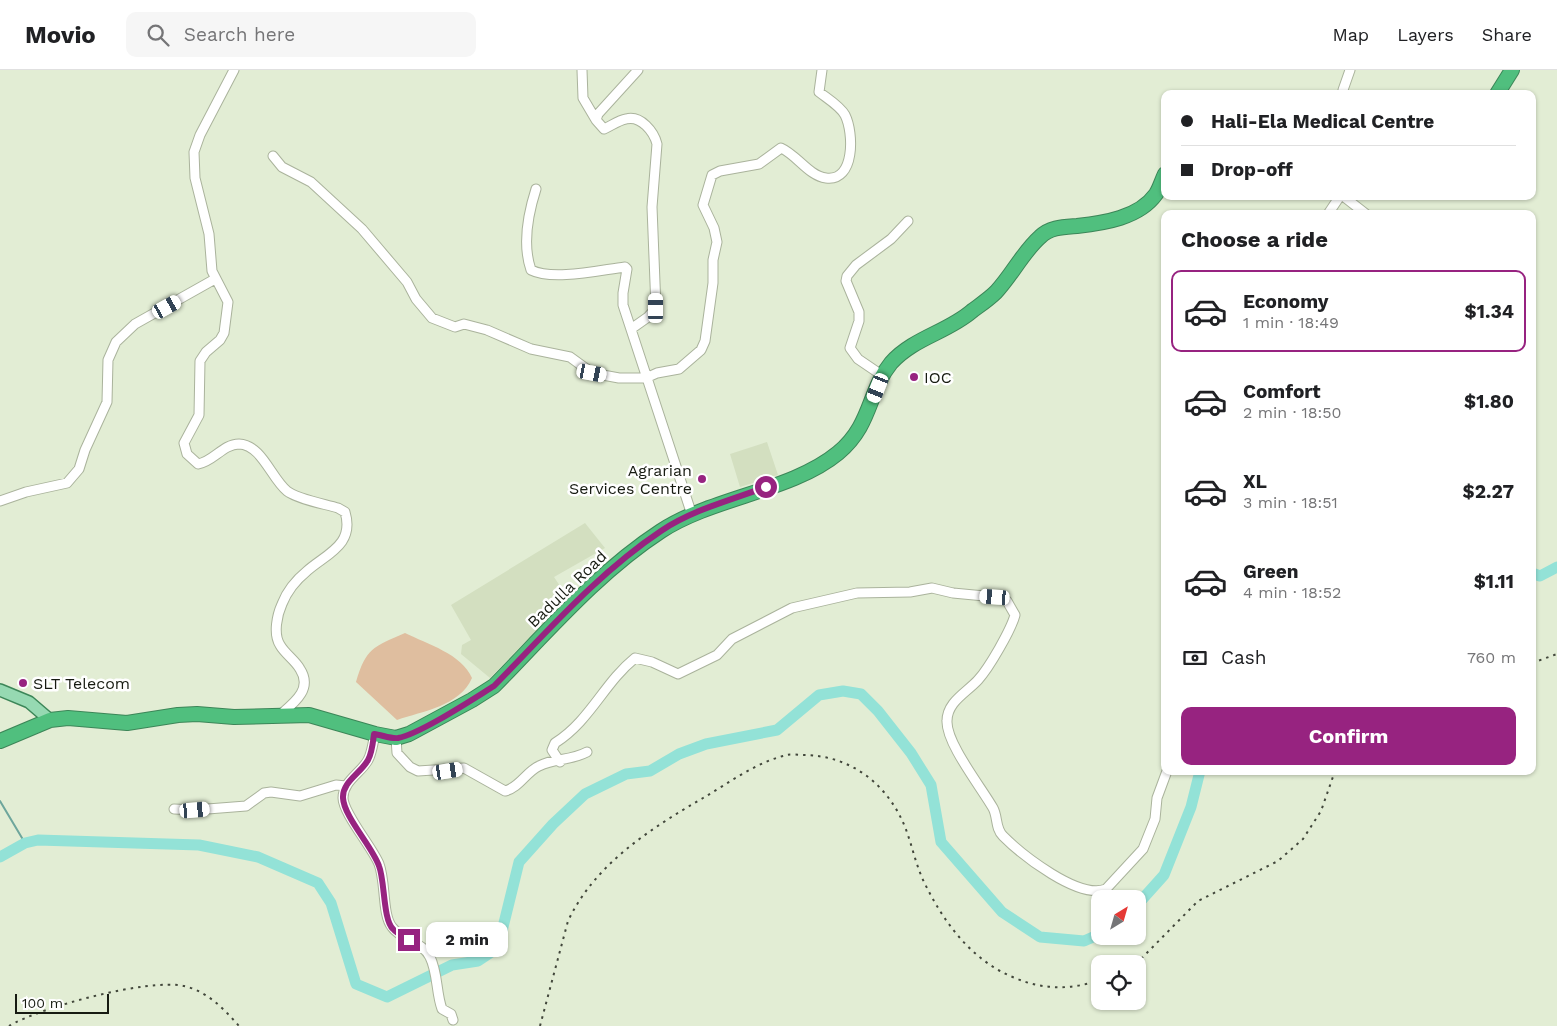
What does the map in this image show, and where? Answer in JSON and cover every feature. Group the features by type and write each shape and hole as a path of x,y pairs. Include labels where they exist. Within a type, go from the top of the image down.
{"highway":[{"path":"1500,90 1512,70"},
{"name":"Badulla Road","path":"396,738 409,734 494,686 605,574 662,530 692,515 815,469 838,454 853,439 866,419 883,376 891,364 914,345 969,314 996,292 1041,235 1058,227 1078,226 1126,217 1156,194 1161,183"},
{"path":"0,741 50,720 68,718 127,723 178,715 234,717 310,715 374,734 396,738"}],"main road":[{"path":"0,690 29,702 50,720"}],"street":[{"path":"234,70 200,135 194,152 195,178 210,234 212,272 228,302 226,324 220,340 206,352 200,361 200,408 184,443 187,454 193,462 204,463 225,448 239,444 260,456 274,477 288,492 338,508 345,512 347,519 343,539 334,553 308,570 291,587 278,614 279,644 300,669 305,681 304,690 298,700 280,715"},
{"path":"582,70 583,98 596,120 604,129 627,118 648,127 655,135 657,144 652,207 656,308 648,317 631,329"},
{"path":"596,120 598,114 638,70"},
{"path":"274,156 282,167 311,182 362,228 407,282 416,299 432,318 455,327 464,324 487,330 531,349 570,357 592,373 618,378 646,378 657,373 680,369 701,350 706,340 717,242 714,228 703,205 712,176 720,171 758,164 782,148 793,153 808,169 824,178 833,178 841,174 846,168 850,148 850,128 840,108 819,92 822,70"},
{"path":"1343,90 1350,70"},
{"path":"536,189 526,235 527,260 531,270 538,274 565,274 625,267 627,269 623,294 624,305 646,378 692,515"},
{"path":"1347,200 1360,210"},
{"path":"883,376 858,359 850,348 859,321 859,312 846,281 847,276 856,265 891,239 908,221"},
{"path":"0,501 67,483 79,469 85,450 107,402 108,360 116,342 135,324 216,279"},
{"path":"560,762 552,750 555,743 566,736 599,701 618,671 635,658 678,674 717,655 732,639 792,608 857,593 910,592 932,588 953,594 995,597 1007,601 1015,615 1006,636 979,679 954,702 946,722 949,734 962,758 994,810 1001,835 1037,863 1068,883 1089,892 1098,893 1106,889 1143,849 1155,819 1157,798 1166,775"},
{"path":"374,734 368,760 346,786 343,799 353,822 370,846 380,866 386,898 387,920 392,929 426,950 431,958 442,1009 451,1014 453,1020"},
{"path":"396,738 397,753 410,767 418,771 464,768 505,791 512,789 527,773 538,766 575,758 587,752"},
{"path":"174,809 195,810 246,806 264,793 271,792 300,796 336,785 346,786"}],"shaded area":[{"path":"767,442 778,475 740,487 730,454"},
{"path":"585,523 605,548 554,577 568,598 490,678 461,654 462,645 471,640 451,605"},
{"path":"405,633 452,656 460,662 472,678 459,695 450,701 397,720 356,682 363,662 372,650"}],"waterway":[{"path":"1536,574 1540,576 1557,567"},
{"path":"0,857 25,843 38,840 199,845 258,857 318,883 331,903 356,984 387,997 452,965 478,961 490,953 502,931 519,862 553,824 585,794 626,774 650,771 679,754 706,744 777,730 819,695 843,691 861,694 878,711 911,753 931,785 941,842 1002,912 1040,937 1084,941 1091,938"},
{"path":"1146,895 1164,875 1191,807 1199,775"},
{"path":"0,801 25,843"}],"railway":[{"path":"1536,662 1557,654"},
{"path":"540,1026 568,921 579,901 593,882 626,850 663,822 754,768 776,758 789,755 821,756 849,765 874,782 884,792 901,818 924,882 932,897 950,926 985,962 1015,978 1036,985 1068,987 1091,982"},
{"path":"1145,955 1198,901 1278,861 1303,839 1321,811 1334,775"},
{"path":"9,1026 24,1018 95,996 146,986 167,985 192,988 208,996 239,1026"}],"place":[{"name":"IOC","path":"914,377"},
{"name":"Agrarian Services Centre","path":"702,479"},
{"name":"SLT Telecom","path":"23,683"}],"route":[{"path":"409,940 392,929 387,920 386,898 380,866 370,846 353,822 343,799 346,786 368,760 374,734 396,738 409,734 472,700 494,686 605,574 662,530 692,515 766,487"}]}
